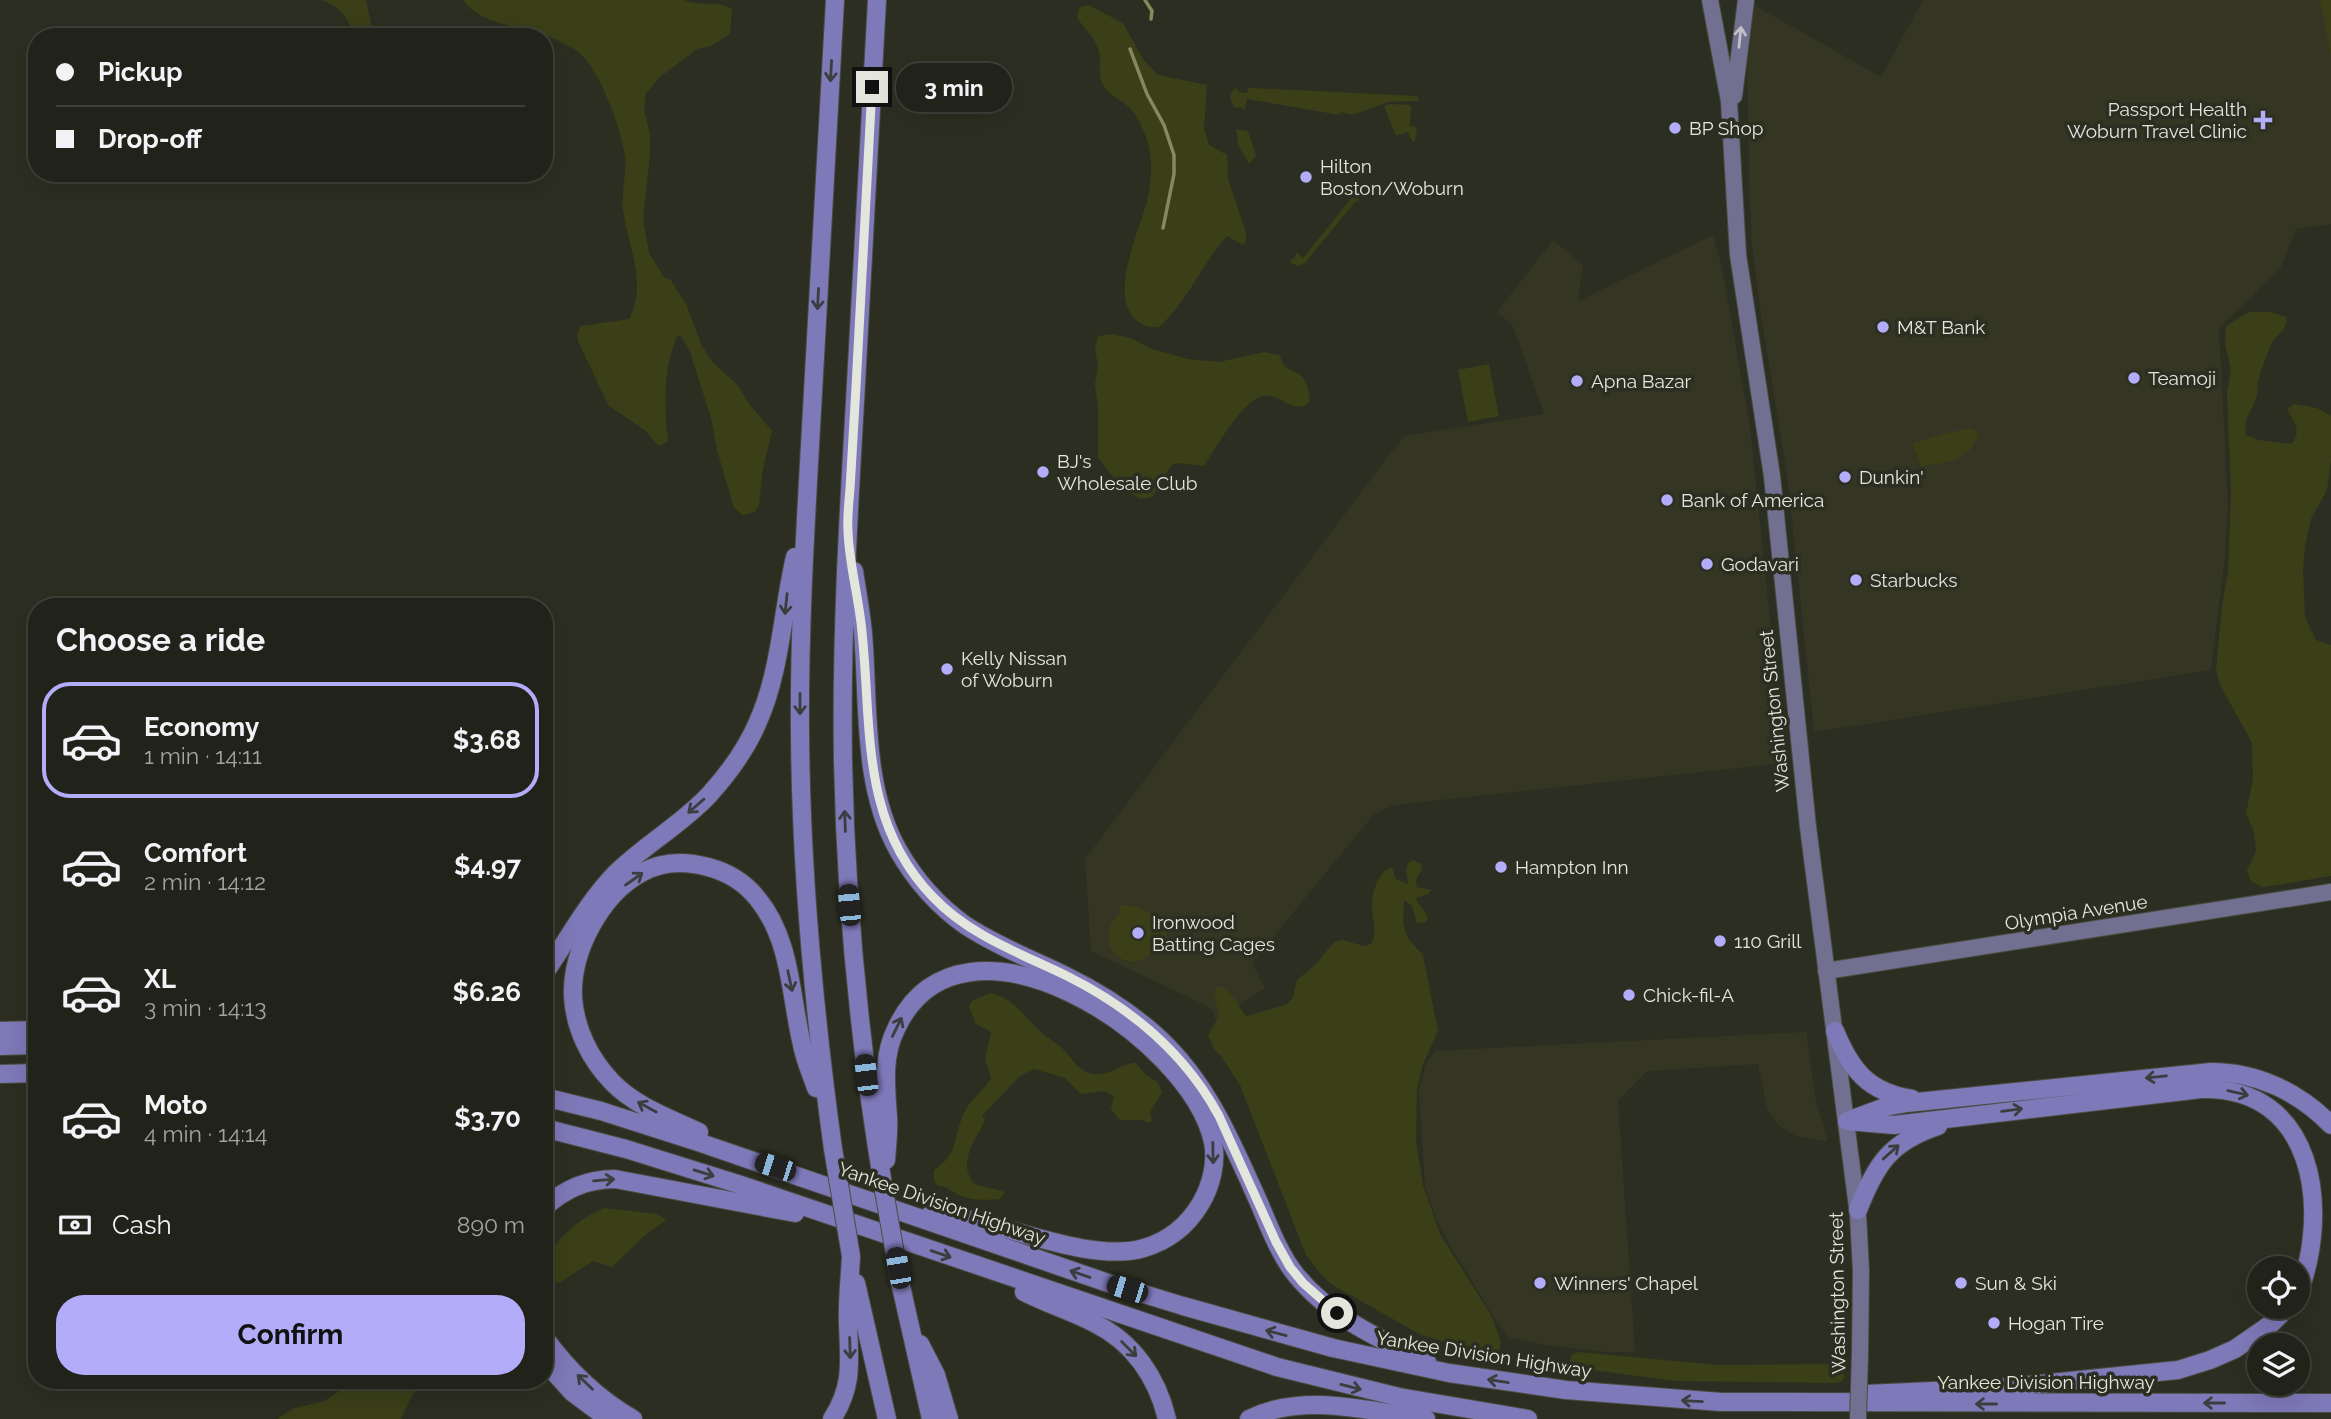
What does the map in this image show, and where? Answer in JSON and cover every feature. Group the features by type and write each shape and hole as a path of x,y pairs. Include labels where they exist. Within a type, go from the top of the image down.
{"highway":[{"path":"835,0 800,654 802,812 811,969 833,1149 851,1256 887,1419"},
{"path":"877,0 848,531 842,713 846,842 861,1036 900,1282 931,1419"},
{"path":"553,961 607,883 709,795 749,739 774,674 786,594 806,513"},
{"path":"848,531 862,632 876,789 888,829 907,866 936,901 966,926 1101,995 1129,1012 1159,1038 1192,1075 1214,1107 1276,1242 1297,1277 1349,1322 1449,1373"},
{"path":"775,1167 631,1098 605,1074 587,1047 579,1028 573,995 578,961 594,922 609,901 629,881 657,866 690,863 729,875 757,898 773,923 781,944 804,1052 830,1126"},
{"path":"882,1166 888,1120 886,1072 896,1027 914,1001 930,986 950,975 977,970 1004,972 1039,981 1082,1000 1121,1024 1152,1050 1180,1080 1200,1108 1213,1142 1212,1178 1196,1212 1170,1237 1142,1249 1123,1252 1090,1248 1030,1236 962,1217 903,1212"},
{"path":"0,1031 28,1030"},
{"path":"1835,1031 1853,1068 1867,1082 1895,1096 1926,1101"},
{"path":"0,1046 28,1045"},
{"path":"1847,1121 1889,1106 1926,1101 2221,1072 2249,1076 2287,1091 2331,1125"},
{"path":"0,1074 28,1073"},
{"path":"1847,1121 1888,1125 2201,1089 2235,1092 2265,1103 2283,1115 2307,1140 2320,1165 2328,1196 2329,1220 2323,1250 2310,1278"},
{"name":"Yankee Division Highway","path":"553,1099 601,1111 775,1167 1108,1283 1220,1318 1333,1348 1449,1373 1605,1394 1760,1403 2331,1403"},
{"path":"1858,1210 1874,1172 1892,1149 1919,1133 1977,1114"},
{"path":"553,1130 663,1160 1238,1355 1315,1378 1425,1402 1528,1419"},
{"path":"553,1201 577,1186 615,1179 853,1224"},
{"path":"831,1419 846,1392 850,1369 848,1324 851,1256"},
{"path":"985,1269 1049,1305 1091,1321 1117,1337 1133,1351 1150,1374 1167,1419"},
{"path":"1760,1403 1891,1391 2008,1387 2178,1370 2235,1349 2276,1319"},
{"path":"908,1322 936,1375 949,1419"},
{"path":"553,1348 596,1393 633,1419"},
{"path":"553,1371 572,1392 608,1419"},
{"path":"1249,1419 1278,1408 1300,1404 1426,1419"}],"main road":[{"name":"Washington Street","path":"1710,0 1726,81 1731,122 1738,255 1772,477 1804,796 1858,1210 1861,1271 1858,1419"},
{"path":"1731,122 1746,0"},
{"name":"Olympia Avenue","path":"1826,971 2331,892"}],"shaded area":[{"path":"1923,0 2327,0 2331,20 2331,224 2296,229 2281,267 2219,328 2228,505 2225,558 2211,670 1814,732 1788,481 1752,245 1747,47 1754,5 1881,77"},
{"path":"1713,235 1722,268 1750,427 1785,763 1394,805 1374,814 1252,963 1265,988 1216,1020 1211,1008 1091,951 1085,859 1393,450 1405,436 1544,414 1513,326 1497,312 1553,240 1583,265 1578,301"},
{"path":"1806,1032 1816,1102 1828,1142 1796,1136 1778,1125 1767,1109 1758,1064 1647,1071 1618,1101 1635,1352 1606,1352 1510,1338 1497,1322 1449,1244 1425,1187 1419,1090 1426,1063 1435,1051"}],"green space":[{"path":"322,0 366,0 372,28 351,28 335,6"},
{"path":"463,0 684,0 732,9 730,34 711,46 697,49 660,77 646,93 644,110 650,135 650,156 643,218 649,253 686,304 702,346 713,363 737,384 750,405 772,431 763,469 759,505 755,512 743,515 734,508 717,450 711,418 690,352 681,336 676,339 667,377 665,403 668,441 660,446 646,431 608,405 578,341 577,334 581,326 629,319 637,292 635,265 623,210 623,146 615,116 594,70 578,52 553,39 553,28 518,28 486,18"},
{"path":"2320,0 2331,0 2331,56"},
{"path":"1088,5 1123,23 1143,59 1158,75 1207,85 1204,128 1209,145 1227,155 1228,178 1246,233 1243,245 1227,236 1178,306 1159,327 1146,326 1135,319 1128,308 1125,294 1128,262 1150,188 1148,143 1134,113 1103,85 1098,48 1077,17 1080,7"},
{"path":"1236,87 1239,92 1247,93 1248,88 1253,88 1417,96 1419,101 1388,102 1352,115 1341,112 1340,115 1247,99 1244,111 1241,107 1235,108 1232,103 1231,94"},
{"path":"1411,105 1410,126 1417,127 1415,141 1412,141 1408,132 1396,136 1384,106"},
{"path":"1236,129 1248,131 1256,155 1249,164 1238,144"},
{"path":"1354,195 1360,200 1355,202 1305,263 1298,266 1291,263 1290,260 1295,258 1296,252 1303,258"},
{"path":"2249,312 2270,312 2286,317 2286,321 2284,329 2273,341 2264,363 2257,397 2246,420 2246,435 2258,440 2291,444 2297,431 2287,409 2294,404 2317,408 2331,416 2331,460 2327,490 2311,519 2303,569 2305,617 2316,640 2331,645 2331,876 2265,887 2250,880 2247,870 2256,851 2254,832 2246,813 2253,779 2252,743 2219,683 2216,668 2228,572 2231,492 2227,392 2231,370 2225,344 2226,326"},
{"path":"1112,334 1131,338 1149,348 1188,359 1219,362 1264,352 1280,355 1285,367 1305,380 1310,402 1298,406 1273,397 1259,397 1236,418 1204,466 1177,463 1172,465 1152,497 1141,499 1123,489 1098,458 1095,384 1098,366 1095,349 1098,336"},
{"path":"1489,364 1499,416 1468,422 1458,370"},
{"path":"1970,428 1979,433 1970,450 1964,455 1948,462 1921,466 1913,444"},
{"path":"1413,860 1421,864 1422,869 1416,880 1417,887 1432,890 1416,898 1428,918 1426,922 1417,923 1412,906 1404,900 1403,924 1409,940 1423,955 1438,1031 1423,1064 1417,1089 1416,1140 1423,1185 1440,1234 1491,1315 1501,1342 1499,1351 1487,1354 1421,1335 1331,1284 1320,1273 1306,1255 1240,1085 1214,1049 1208,1035 1220,1015 1214,997 1216,988 1223,986 1247,1016 1288,1004 1293,997 1297,980 1316,964 1334,942 1342,940 1364,946 1371,944 1375,931 1373,898 1379,879 1392,867 1396,879 1408,884 1406,870 1408,863"},
{"name":"Ironwood Batting Cages","path":"1119,905 1137,908 1152,915 1164,928 1170,945 1159,945 1148,957 1136,961 1125,960 1116,955 1108,936 1111,924 1120,913"},
{"path":"990,993 1013,1004 1084,1071 1101,1074 1136,1063 1147,1076 1158,1082 1162,1093 1150,1112 1152,1121 1147,1123 1142,1120 1120,1120 1111,1109 1114,1096 1104,1091 1081,1094 1065,1078 1034,1069 1019,1077 982,1116 985,1120 969,1152 967,1167 974,1184 1005,1192 1000,1199 979,1200 938,1186 934,1180 934,1170 948,1158 967,1108 991,1078 985,1059 991,1032 976,1024 969,1007 972,1001"},
{"path":"604,1208 657,1214 666,1220 643,1237 612,1267 593,1261 559,1283 553,1282 554,1247 572,1227"},
{"path":"1578,1352 1718,1365 1830,1364 1840,1366 1845,1376 1841,1382 1834,1383 1675,1381 1570,1367 1571,1355"},
{"path":"342,1389 417,1389 401,1419 277,1419 294,1408 325,1401"}],"waterway":[{"path":"1145,0 1152,11 1151,19"},
{"path":"1130,49 1147,94 1164,125 1174,155 1174,174 1163,228"}],"place":[{"name":"Passport Health Woburn Travel Clinic","path":"2263,120"},
{"name":"BP Shop","path":"1675,128"},
{"name":"Hilton Boston/Woburn","path":"1306,177"},
{"name":"M&T Bank","path":"1883,327"},
{"name":"Teamoji","path":"2134,378"},
{"name":"Apna Bazar","path":"1577,381"},
{"name":"BJ's Wholesale Club","path":"1043,472"},
{"name":"Dunkin'","path":"1845,477"},
{"name":"Bank of America","path":"1667,500"},
{"name":"Godavari","path":"1707,564"},
{"name":"Starbucks","path":"1856,580"},
{"name":"Kelly Nissan of Woburn","path":"947,669"},
{"name":"Hampton Inn","path":"1501,867"},
{"name":"Ironwood Batting Cages","path":"1138,933"},
{"name":"110 Grill","path":"1720,941"},
{"name":"Chick-fil-A","path":"1629,995"},
{"name":"Winners' Chapel","path":"1540,1283"},
{"name":"Sun & Ski","path":"1961,1283"},
{"name":"Hogan Tire","path":"1994,1323"}],"route":[{"path":"872,87 848,531 862,632 873,770 878,799 888,829 907,866 936,901 954,917 979,934 1067,976 1117,1004 1174,1053 1208,1097 1227,1130 1276,1242 1290,1267 1303,1283 1337,1313"}]}
